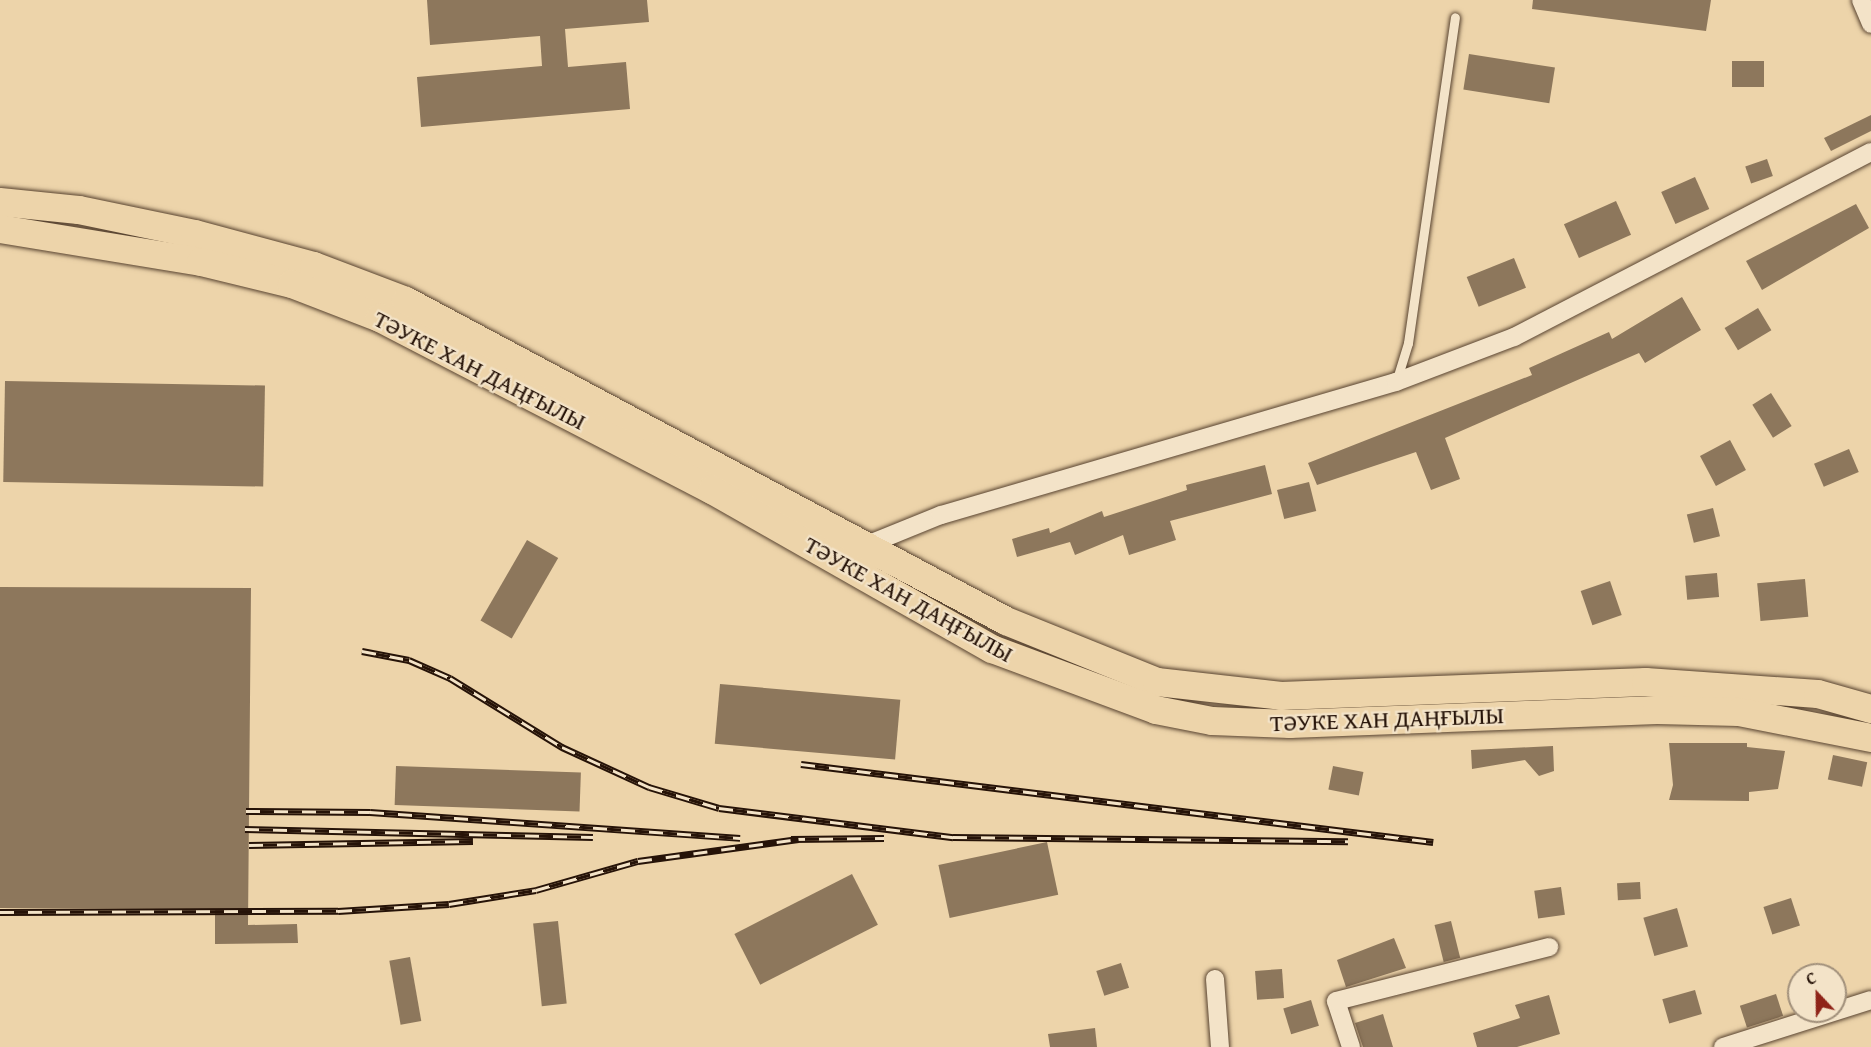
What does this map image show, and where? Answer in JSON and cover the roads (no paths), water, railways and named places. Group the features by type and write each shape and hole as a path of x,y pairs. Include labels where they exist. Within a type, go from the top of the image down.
{"main road":[{"name":"ТӘУКЕ ХАН ДАҢҒЫЛЫ","path":"0,202 79,210 324,270 406,301 718,480 992,649 1156,710 1212,721 1290,724 1657,710 1739,712 1871,738"},
{"name":"ТӘУКЕ ХАН ДАҢҒЫЛЫ","path":"0,229 117,244 292,284 444,349 718,480 867,545 1006,621 1157,682 1208,691 1281,696 1646,682 1818,694 1871,709"},
{"path":"992,649 1006,621"}],"street":[{"path":"1861,0 1871,24"},
{"path":"867,545 941,515 1396,382 1515,337 1871,152"},
{"path":"1351,1047 1336,1001 1549,947"},
{"path":"1215,980 1221,1047"},
{"path":"1723,1047 1871,1000"}],"lane":[{"path":"1396,382 1408,343 1455,17"}],"railway":[{"path":"362,651 409,660 450,678 562,747 649,787 719,808 953,837 1348,841"},
{"path":"801,764 1433,842"},
{"path":"246,811 370,812 740,838"},
{"path":"245,829 593,837"},
{"path":"791,839 884,838"},
{"path":"0,912 338,911 449,904 536,890 638,861 799,839"},
{"path":"249,845 473,841"}]}
